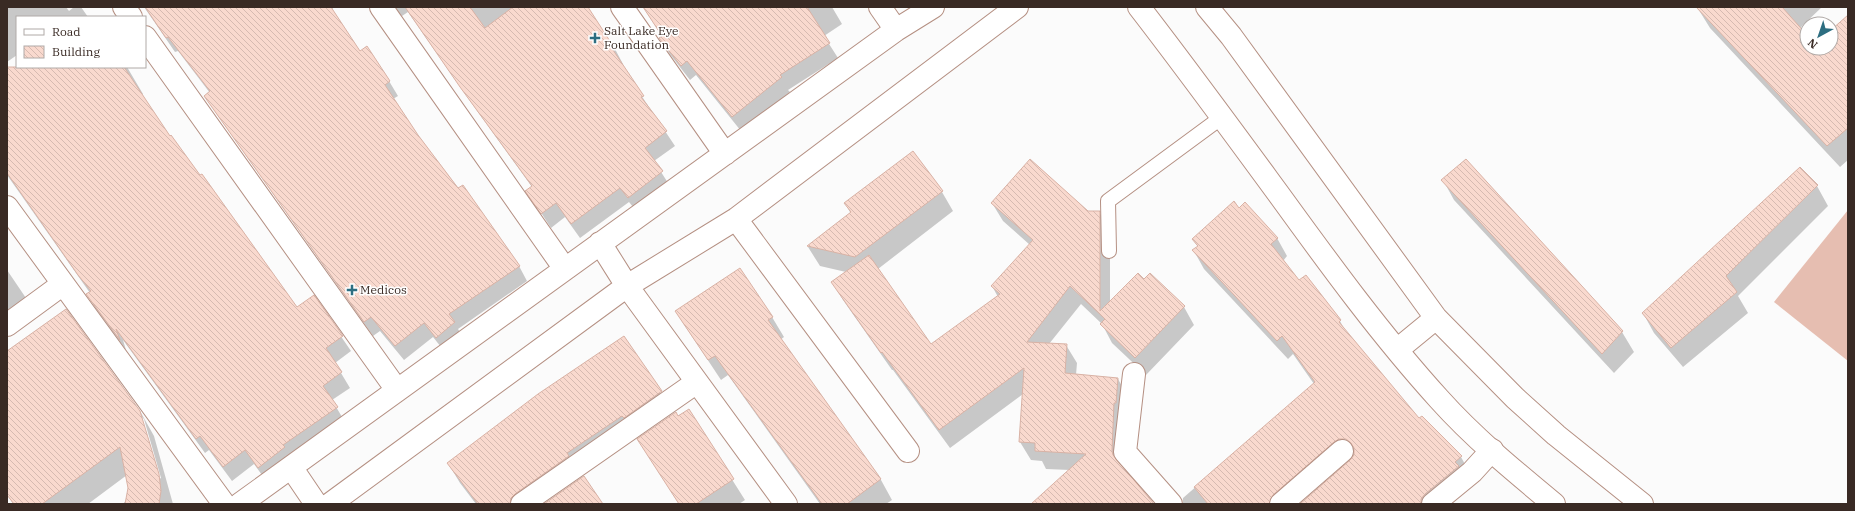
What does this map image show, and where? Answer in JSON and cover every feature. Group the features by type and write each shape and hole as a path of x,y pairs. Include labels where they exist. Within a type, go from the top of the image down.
{"street":[{"path":"124,7 130,16"},
{"path":"381,7 565,268"},
{"path":"622,7 725,154"},
{"path":"880,7 896,30"},
{"path":"240,504 896,30 932,7"},
{"path":"330,504 627,286 736,219 1017,7"},
{"path":"1139,7 1222,117 1357,302 1397,350 1440,400 1492,450 1554,504"},
{"path":"1206,7 1231,36 1436,318 1515,398 1556,435 1642,504"},
{"path":"146,38 397,390"},
{"path":"7,207 224,504"},
{"path":"736,219 908,451"},
{"path":"600,243 627,286 786,504"},
{"path":"7,324 63,284"},
{"path":"1397,350 1436,318"},
{"path":"1134,374 1125,452 1171,504"},
{"path":"522,504 697,382"},
{"path":"1433,504 1472,472 1492,450"},
{"path":"1281,504 1342,451"},
{"path":"290,467 316,504"}],"lane":[{"path":"1109,251 1108,201 1222,117"}],"shaded area":[{"path":"1848,210 1848,361 1774,302"}],"building":[{"path":"145,7 331,7 360,51 367,46 390,81 385,85 418,135 458,188 463,185 520,266 449,314 455,322 436,338 424,323 395,346 371,317 364,322 204,96 210,91 168,37 166,38"},
{"path":"405,7 470,7 485,28 513,7 588,7 615,49 613,50 644,96 641,97 667,131 645,148 663,171 628,198 620,188 571,224 556,203 541,214 525,191 532,186 460,87"},
{"path":"643,7 807,7 830,43 780,75 782,77 732,117 687,61 681,66 659,38 662,36"},
{"path":"1696,7 1782,7 1799,26 1799,56 1839,56 1839,23 1848,15 1848,128 1827,146"},
{"path":"7,67 125,68 170,136 171,135 200,175 202,174 297,307 314,295 343,336 326,348 342,372 323,386 338,407 283,445 285,447 258,468 245,450 223,467 200,436 196,439 116,329 120,340 86,294 91,291 78,275 7,173"},
{"path":"913,151 943,191 855,257 807,246 851,212 844,203"},
{"path":"1030,159 1088,211 1100,211 1100,311 1138,273 1144,279 1150,273 1185,306 1135,358 1100,324 1105,319 1070,286 1027,342 1067,344 1065,373 1118,378 1116,403 1114,403 1113,455 1154,504 1031,504 1086,454 1035,451 1035,443 1019,442 1024,368 939,430 882,352 881,353 831,282 869,255 931,344 1000,294 991,286 1033,240 991,203"},
{"path":"1466,159 1623,331 1602,354 1441,180"},
{"path":"1800,167 1818,185 1726,276 1737,292 1671,348 1642,313"},
{"path":"1234,201 1239,208 1245,202 1278,238 1271,244 1299,280 1306,275 1341,320 1339,322 1419,418 1422,416 1462,456 1455,462 1459,466 1425,494 1421,499 1421,504 1300,504 1354,455 1354,448 1346,439 1339,439 1334,442 1273,495 1269,504 1208,504 1194,487 1315,382 1282,336 1277,341 1192,250 1198,246 1192,239"},
{"path":"740,268 773,317 768,320 881,479 847,504 822,504 715,356 708,360 675,311"},
{"path":"66,309 140,411 159,474 161,491 159,504 125,504 128,488 120,447 42,504 14,504 7,495 7,351"},
{"path":"624,336 662,391 624,418 622,416 567,453 569,456 515,494 511,498 510,504 478,504 447,463 538,394"},
{"path":"689,409 734,479 696,504 679,504 637,439 676,412 678,416"},
{"path":"584,476 603,504 544,504"}],"place":[{"name":"Salt Lake Eye Foundation","path":"595,38"},
{"name":"Medicos","path":"352,290"}]}
